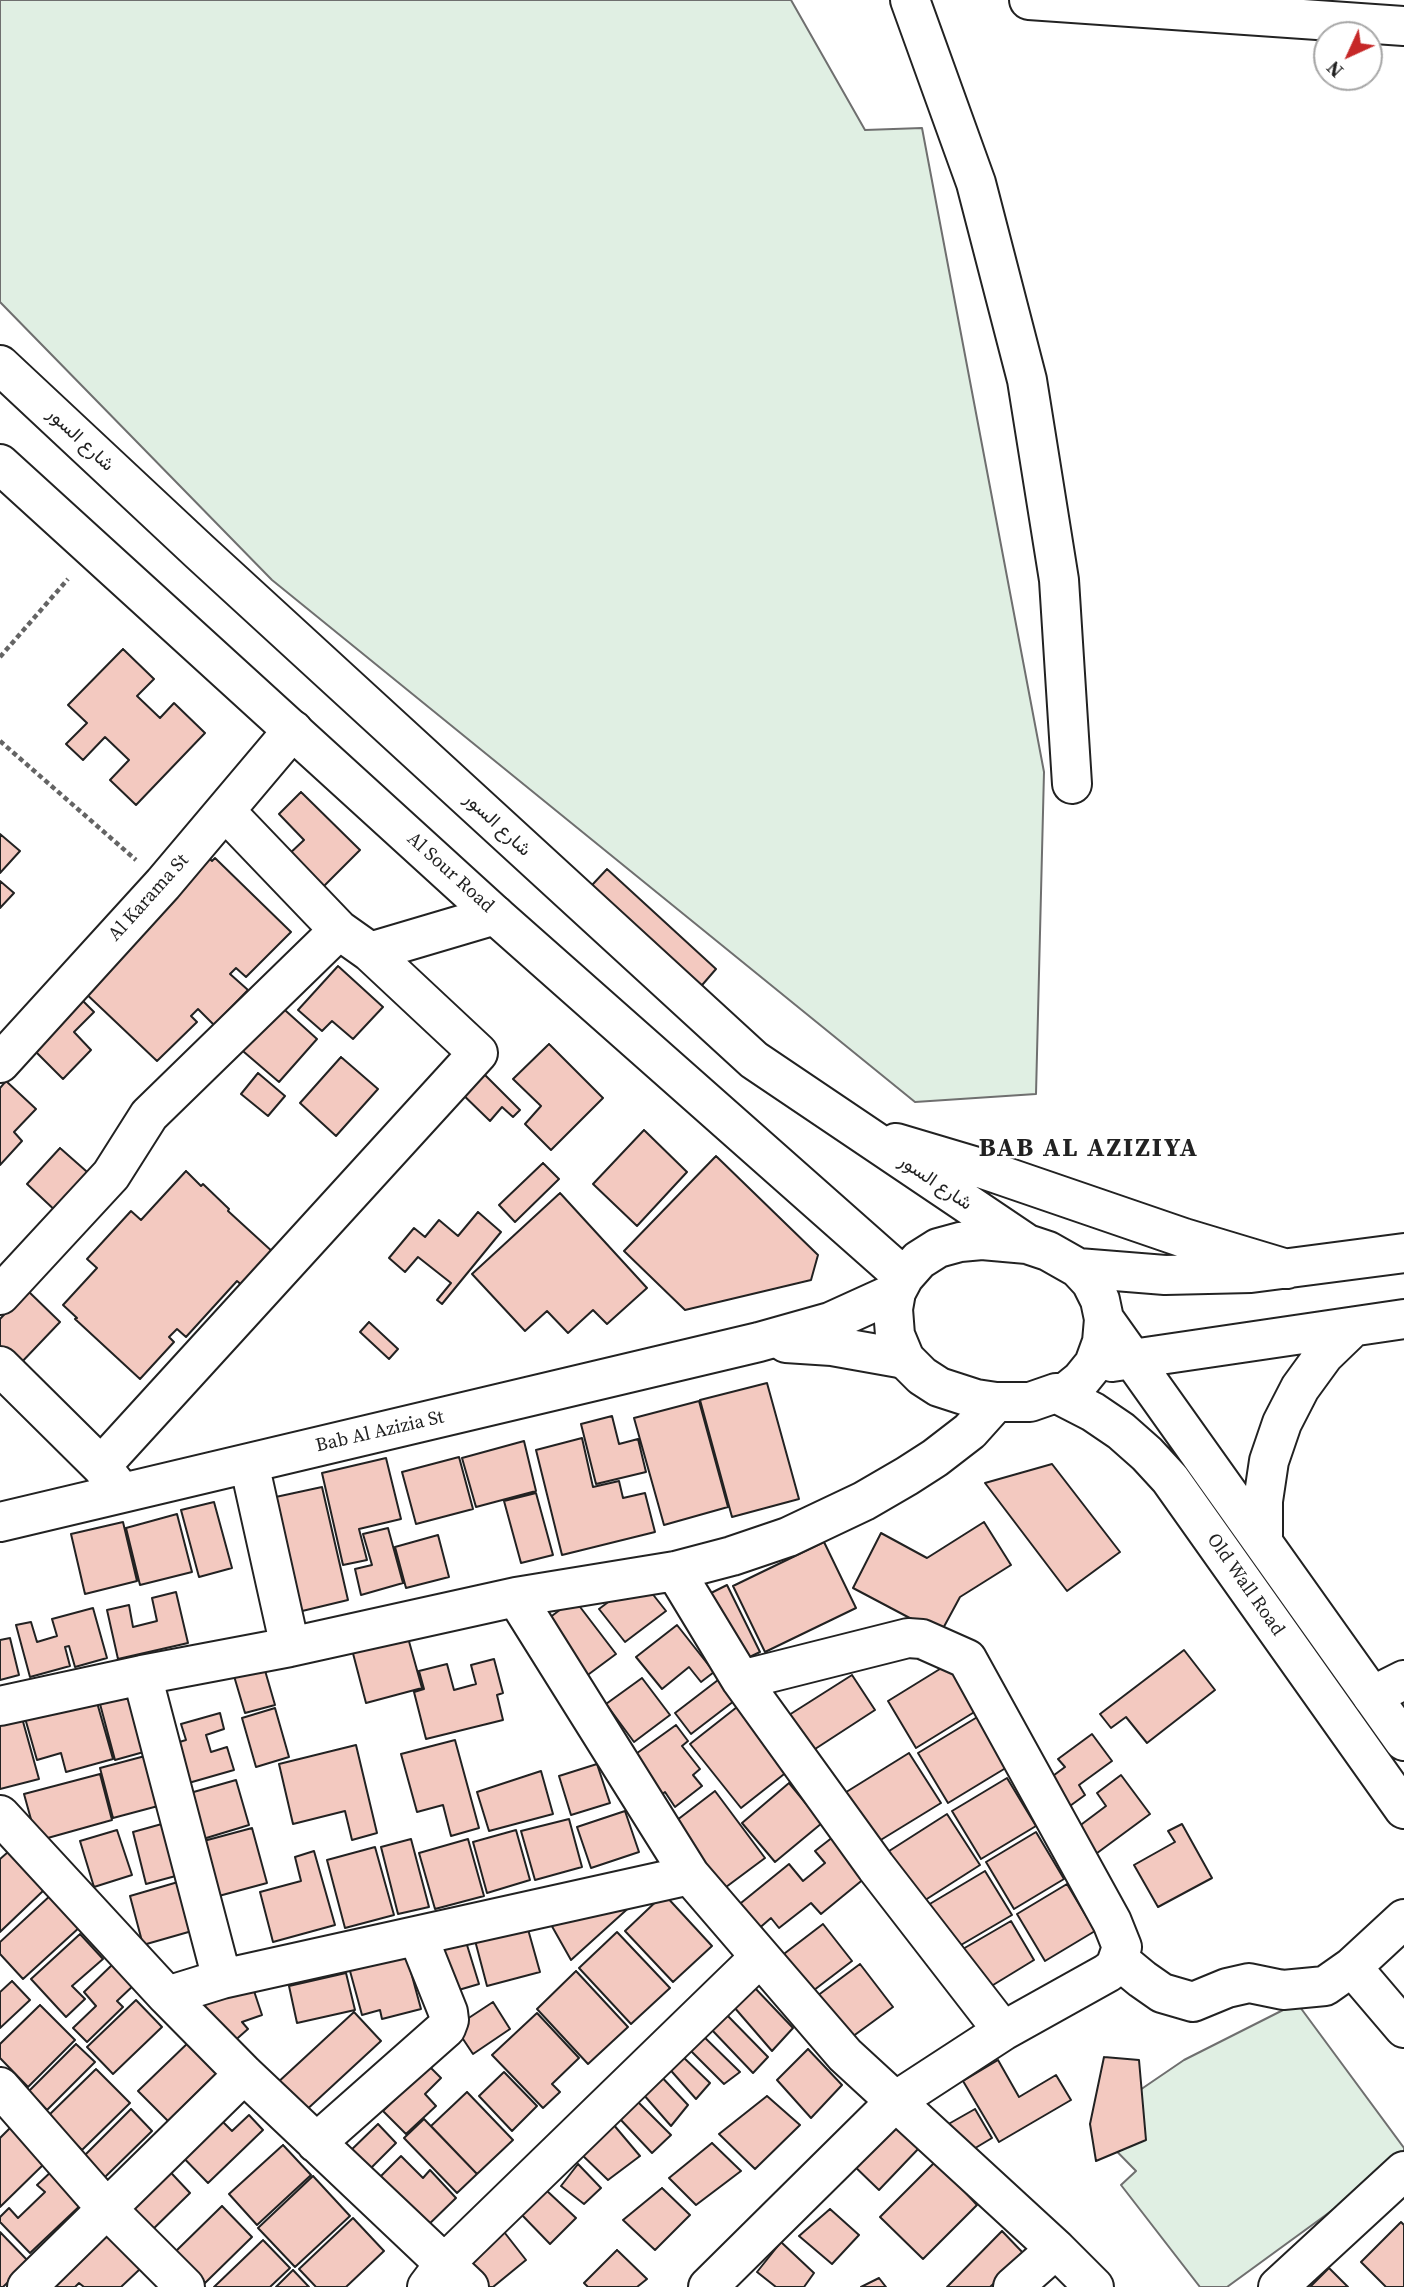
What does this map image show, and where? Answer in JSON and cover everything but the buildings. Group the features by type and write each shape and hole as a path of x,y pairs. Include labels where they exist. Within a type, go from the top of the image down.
{"street":[{"path":"910,0 976,183 1027,380 1059,580 1072,784"},
{"path":"1029,0 1404,26"},
{"name":"شارع السور","path":"0,365 754,1060 1027,1244"},
{"name":"Al Sour Road","path":"0,464 900,1285"},
{"name":"Al Karama St","path":"0,1063 163,884 293,730"},
{"path":"0,1366 112,1479 478,1053 370,952 339,930 225,811"},
{"path":"370,952 495,915"},
{"path":"0,1295 111,1175 149,1115 339,930"},
{"path":"860,1132 980,1168 1184,1238 1287,1269"},
{"path":"993,1240 1027,1244 1048,1251 1078,1268 1091,1282 1100,1300 1104,1319 1102,1342 1094,1364 1082,1380 1065,1393 1056,1393 1030,1402 996,1402 976,1399 939,1387 922,1376 905,1359 894,1335 893,1310 900,1285 919,1260 938,1248 960,1242 993,1240"},
{"path":"1078,1268 1197,1275 1251,1273 1404,1253"},
{"name":"Bab Al Azizia St","path":"0,1522 112,1479 248,1463 759,1342 830,1322 900,1285"},
{"name":"Old Wall Road","path":"1104,1319 1263,1541 1388,1688 1404,1741"},
{"path":"1094,1364 1404,1319"},
{"path":"1263,1541 1263,1501 1269,1461 1282,1423 1300,1388 1324,1355 1353,1327"},
{"name":"Bab Al Azizia St","path":"759,1342 832,1346 905,1359"},
{"name":"Old Wall Road","path":"1056,1393 1093,1412 1121,1431 1170,1479 1404,1809"},
{"path":"0,1706 290,1647 516,1597 675,1571 732,1556 788,1537 864,1501 936,1458 970,1431 996,1402"},
{"path":"248,1463 290,1647"},
{"path":"675,1571 741,1680 876,1867 1003,2031"},
{"path":"516,1597 690,1875 845,2055 897,2100 1094,2287"},
{"path":"708,2287 897,2100 1003,2031 1108,1973 1119,1960 1122,1947 1112,1922 967,1659 922,1639 908,1638 741,1680"},
{"path":"142,1675 222,1979"},
{"path":"0,1815 167,1996 316,2143 447,2279 760,1957"},
{"path":"167,1996 222,1979 690,1875"},
{"path":"1119,1960 1163,1993 1193,2002 1227,1988 1249,1983 1283,1990 1325,1986 1352,1967 1404,1919"},
{"path":"316,2143 446,2028 448,2012 418,1937"},
{"path":"1352,1967 1404,2028"},
{"path":"27,2287 244,2074"},
{"path":"0,2087 106,2208 185,2287"},
{"path":"1278,2287 1404,2171"},
{"path":"1013,2287 1056,2249"}],"path":[{"path":"0,657 94,549"},
{"path":"0,741 163,884"}],"green space":[{"path":"0,0 791,0 865,130 922,128 1044,772 1036,1094 915,1102 272,580 0,302"},
{"path":"1297,2003 1404,2148 1404,2158 1227,2287 1200,2287 1121,2185 1136,2171 1090,2124 1184,2060"}],"district":[{"name":"BAB AL AZIZIYA","path":"1089,1149"}]}
